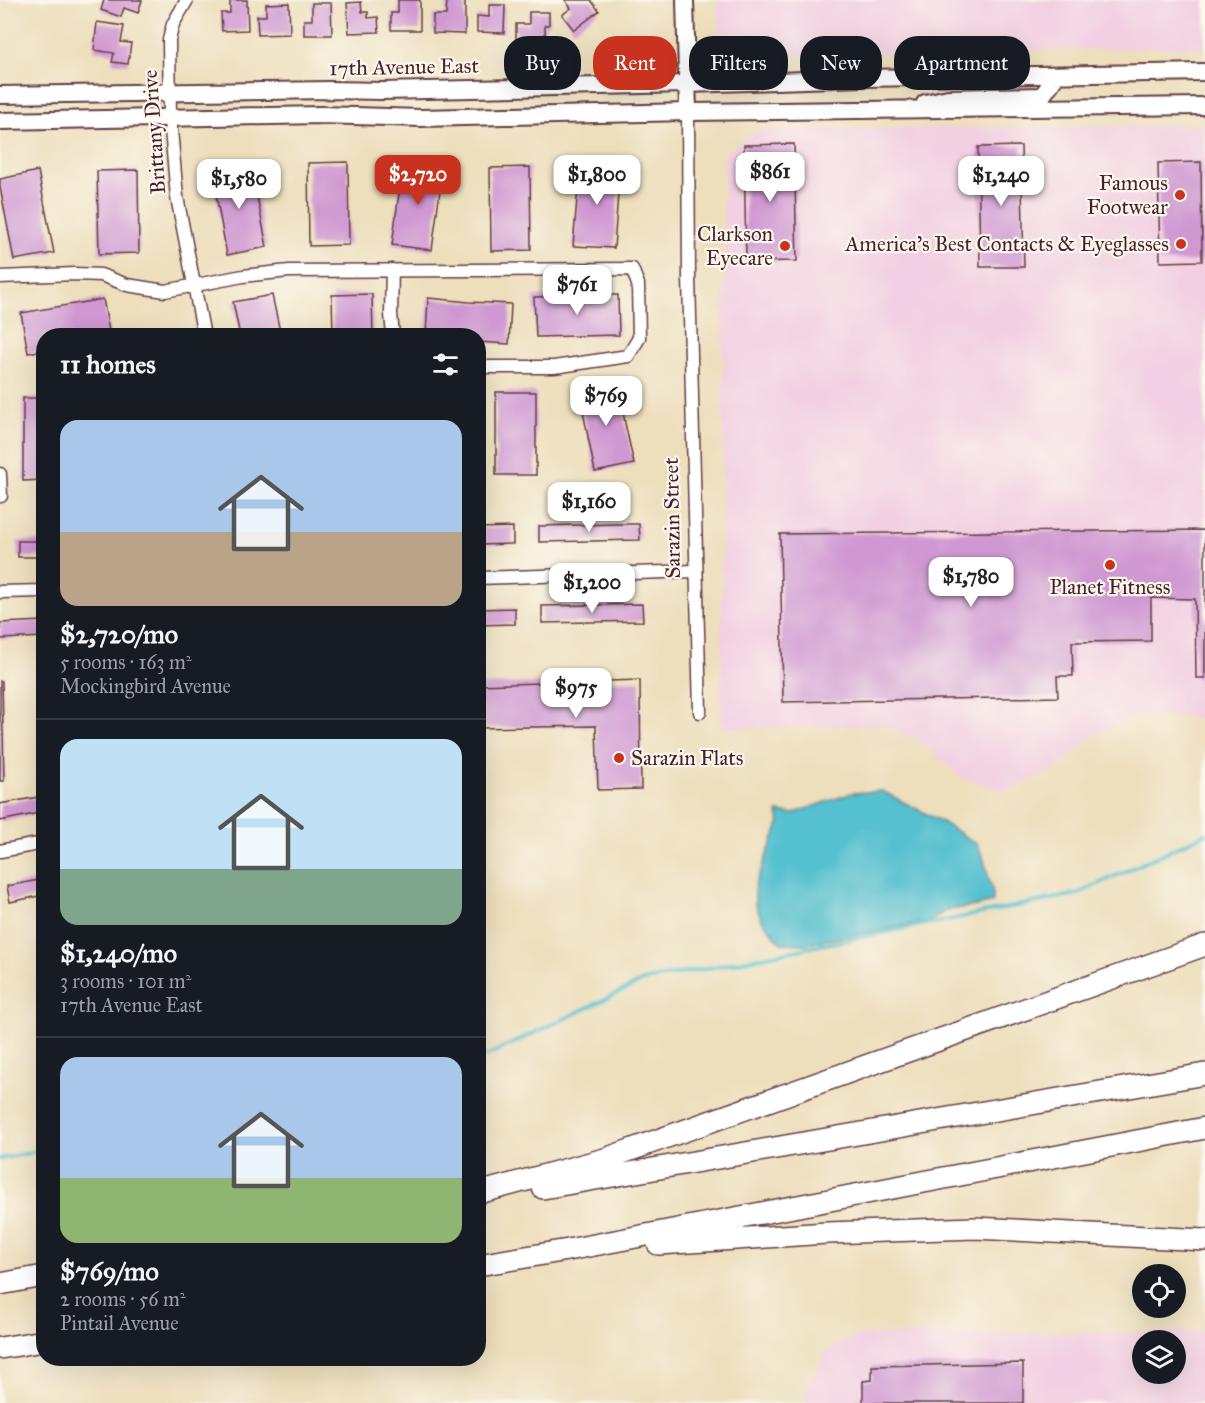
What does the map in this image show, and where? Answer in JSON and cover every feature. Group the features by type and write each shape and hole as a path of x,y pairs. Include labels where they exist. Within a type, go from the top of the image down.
{"highway":[{"path":"486,1191 605,1159 1205,945"},
{"path":"486,1198 1205,1074"},
{"path":"486,1264 1205,1128"},
{"path":"568,1250 827,1233 975,1228 1205,1240"},
{"path":"0,1284 36,1277"},
{"path":"0,1348 36,1342"}],"street":[{"name":"Brittany Drive","path":"187,0 173,24 169,40 170,118 177,197 202,328"},
{"name":"Sarazin Street","path":"685,0 689,276 700,712"},
{"name":"17th Avenue East","path":"0,95 382,91 863,78 1205,72"},
{"path":"889,110 948,98 1042,96 1057,75"},
{"path":"0,122 321,115 421,118 688,112 1205,106"},
{"path":"0,277 101,275 127,285 165,291 243,276 289,271 632,269 638,284 639,338 628,356 554,367 486,367"},
{"path":"392,270 393,328"},
{"path":"0,474 1,496"},
{"path":"486,578 696,571"},
{"path":"0,592 36,591"},
{"path":"0,851 36,844"}],"shaded area":[{"path":"718,0 1205,0 1205,47 1030,50 1030,36 894,36 894,53 882,53 882,36 800,36 800,55 788,55 788,36 719,36"},
{"path":"1205,125 1205,718 1135,715 1090,738 1054,771 1006,791 962,778 918,740 883,725 721,728 724,155 756,130"},
{"path":"1186,1331 1205,1331 1205,1403 806,1403 806,1392 826,1350 859,1335 1132,1332 1132,1384 1186,1384"}],"water":[{"path":"882,791 940,821 977,844 993,893 993,902 947,910 930,921 807,944 781,943 762,920 755,904 755,885 780,822 777,812 792,814 852,793"}],"building":[{"path":"104,0 142,0 138,13 124,8 121,17 101,10"},
{"path":"230,0 247,0 248,30 222,31 221,13 230,13"},
{"path":"398,0 420,0 420,30 391,30 391,13 398,13"},
{"path":"447,0 465,1 465,34 433,33 433,15 446,15"},
{"path":"565,0 591,0 599,11 574,30 562,15 571,8"},
{"path":"361,2 362,12 368,12 368,18 378,17 379,32 349,33 347,3"},
{"path":"289,3 290,34 258,35 257,16 266,16 266,4"},
{"path":"312,3 331,3 332,35 304,35 304,20 312,20"},
{"path":"489,5 505,5 504,33 477,32 477,16 489,17"},
{"path":"529,12 549,12 549,25 545,25 545,36 516,36 516,24 529,24"},
{"path":"97,22 124,26 121,42 131,43 128,64 112,62 114,53 94,50"},
{"path":"794,144 797,261 746,262 744,145"},
{"path":"1021,146 1024,267 980,267 978,147"},
{"path":"348,162 349,245 309,246 308,163"},
{"name":"Famous Footwear","path":"1201,162 1202,261 1160,262 1158,163"},
{"path":"403,163 443,168 432,250 392,245"},
{"path":"580,163 620,166 614,248 573,246"},
{"path":"251,166 267,247 227,255 212,173"},
{"path":"530,167 531,250 491,251 490,168"},
{"path":"138,170 139,253 99,254 97,171"},
{"path":"38,171 54,253 14,260 0,179"},
{"path":"372,294 373,328 333,328 332,295"},
{"path":"272,295 279,328 238,328 233,302"},
{"path":"618,295 619,335 536,337 534,297"},
{"path":"428,298 511,304 509,344 486,343 486,328 426,328"},
{"path":"103,299 108,328 36,328 36,352 28,353 21,313"},
{"path":"618,382 634,464 595,472 579,391"},
{"path":"496,392 536,392 536,475 496,475"},
{"path":"23,398 36,398 36,480 23,481"},
{"path":"639,524 640,540 539,542 539,526"},
{"path":"513,527 513,544 486,545 486,528"},
{"path":"1205,530 1205,678 1196,678 1195,599 1151,598 1151,641 1072,642 1073,676 1057,676 1058,697 783,702 780,534"},
{"path":"18,541 36,541 36,557 18,557"},
{"path":"642,604 643,621 542,623 542,606"},
{"path":"515,608 515,624 486,625 486,609"},
{"path":"36,621 36,637 0,639 0,623"},
{"name":"Sarazin Flats","path":"640,680 641,789 598,790 596,726 486,728 486,685"},
{"path":"0,681 2,681 4,781 0,781"},
{"path":"36,797 36,814 0,821 0,804"},
{"path":"36,881 36,897 10,902 7,886"},
{"path":"1023,1363 1023,1403 863,1403 863,1381 872,1380 872,1366"}],"waterway":[{"path":"486,1056 643,981 1077,894 1205,834"},
{"path":"0,1159 36,1152"}],"place":[{"name":"Famous Footwear","path":"1180,195"},
{"name":"America's Best Contacts & Eyeglasses","path":"1181,244"},
{"name":"Clarkson Eyecare","path":"785,246"},
{"name":"Planet Fitness","path":"1110,565"},
{"name":"Sarazin Flats","path":"619,758"}]}
